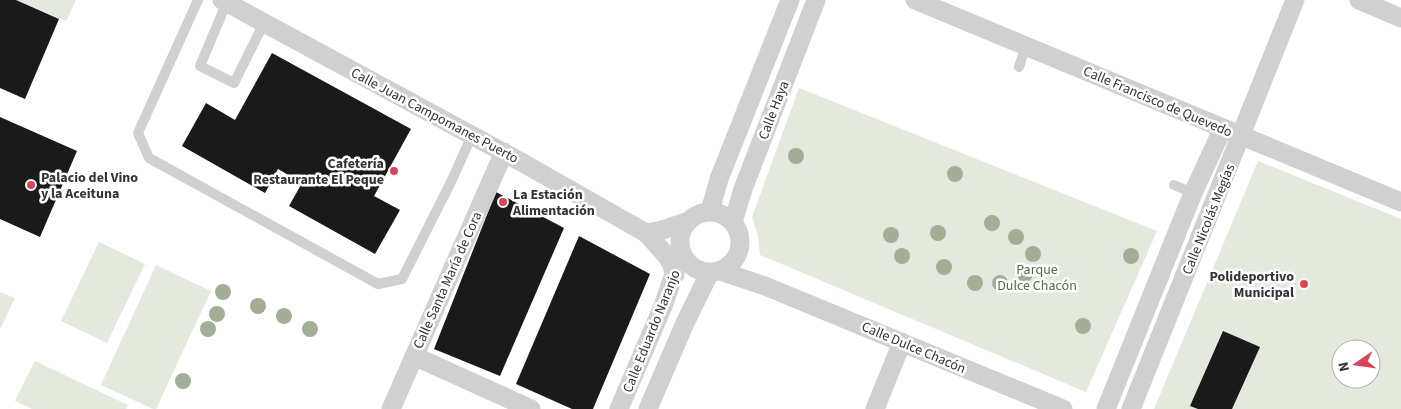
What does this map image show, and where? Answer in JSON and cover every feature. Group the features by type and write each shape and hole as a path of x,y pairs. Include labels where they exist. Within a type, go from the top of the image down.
{"street":[{"path":"710,211 719,180 790,0"},
{"name":"Calle Haya","path":"733,222 743,189 816,0"},
{"name":"Calle Francisco de Quevedo","path":"915,0 1401,202"},
{"name":"Calle Nicolás Megías","path":"1131,409 1296,0"},
{"path":"1358,0 1401,18"},
{"name":"Calle Juan Campomanes Puerto","path":"225,1 504,152 646,233 666,255 675,275"},
{"name":"Calle Nicolás Megías","path":"1106,409 1193,193 1223,128"},
{"name":"Calle Santa María de Cora","path":"391,409 504,152"},
{"path":"646,233 659,231 686,222 699,213 710,211 725,215 733,222 741,240 740,250 735,260 729,266 715,272 694,268 686,261 682,253 680,234 686,222"},
{"name":"Calle Dulce Chacón","path":"740,250 744,268 765,286"},
{"name":"Calle Eduardo Naranjo","path":"619,409 675,275 682,253"},
{"name":"Calle Dulce Chacón","path":"715,272 765,286 1063,409"},
{"name":"Calle Eduardo Naranjo","path":"648,409 685,323 715,272"},
{"path":"875,409 902,342"},
{"path":"414,356 531,409"}],"lane":[{"path":"198,0 138,133 149,158 378,284 402,279 452,180 472,135"},
{"path":"225,1 200,66 234,83 264,22"},
{"path":"1018,67 1026,46"},
{"path":"1174,185 1193,193"}],"green space":[{"path":"16,0 76,0 66,21"},
{"name":"Parque Dulce Chacón","path":"799,88 1157,231 1086,392 760,255 758,236 752,217"},
{"name":"Polideportivo Municipal","path":"1258,161 1401,219 1401,409 1154,409"},
{"path":"99,242 145,264 107,343 61,321"},
{"path":"156,265 211,291 156,409 153,409 101,385"},
{"path":"0,292 15,298 0,329"},
{"path":"35,361 128,405 126,409 32,409 15,401"}],"building":[{"path":"0,0 16,0 59,19 25,99 0,88"},
{"path":"272,53 411,129 374,196 400,210 375,254 289,206 302,183 278,169 265,193 182,146 206,103 235,120"},
{"name":"Palacio del Vino y la Aceituna","path":"0,117 77,151 40,237 0,219"},
{"path":"496,192 564,228 500,376 434,349"},
{"path":"579,236 650,274 593,409 572,409 516,384"},
{"path":"1223,331 1260,347 1232,409 1198,409 1190,406"}],"place":[{"name":"Cafetería Restaurante El Peque","path":"394,171"},
{"name":"Palacio del Vino y la Aceituna","path":"31,185"},
{"name":"La Estación Alimentación","path":"503,202"},
{"name":"Polideportivo Municipal","path":"1304,284"}]}
